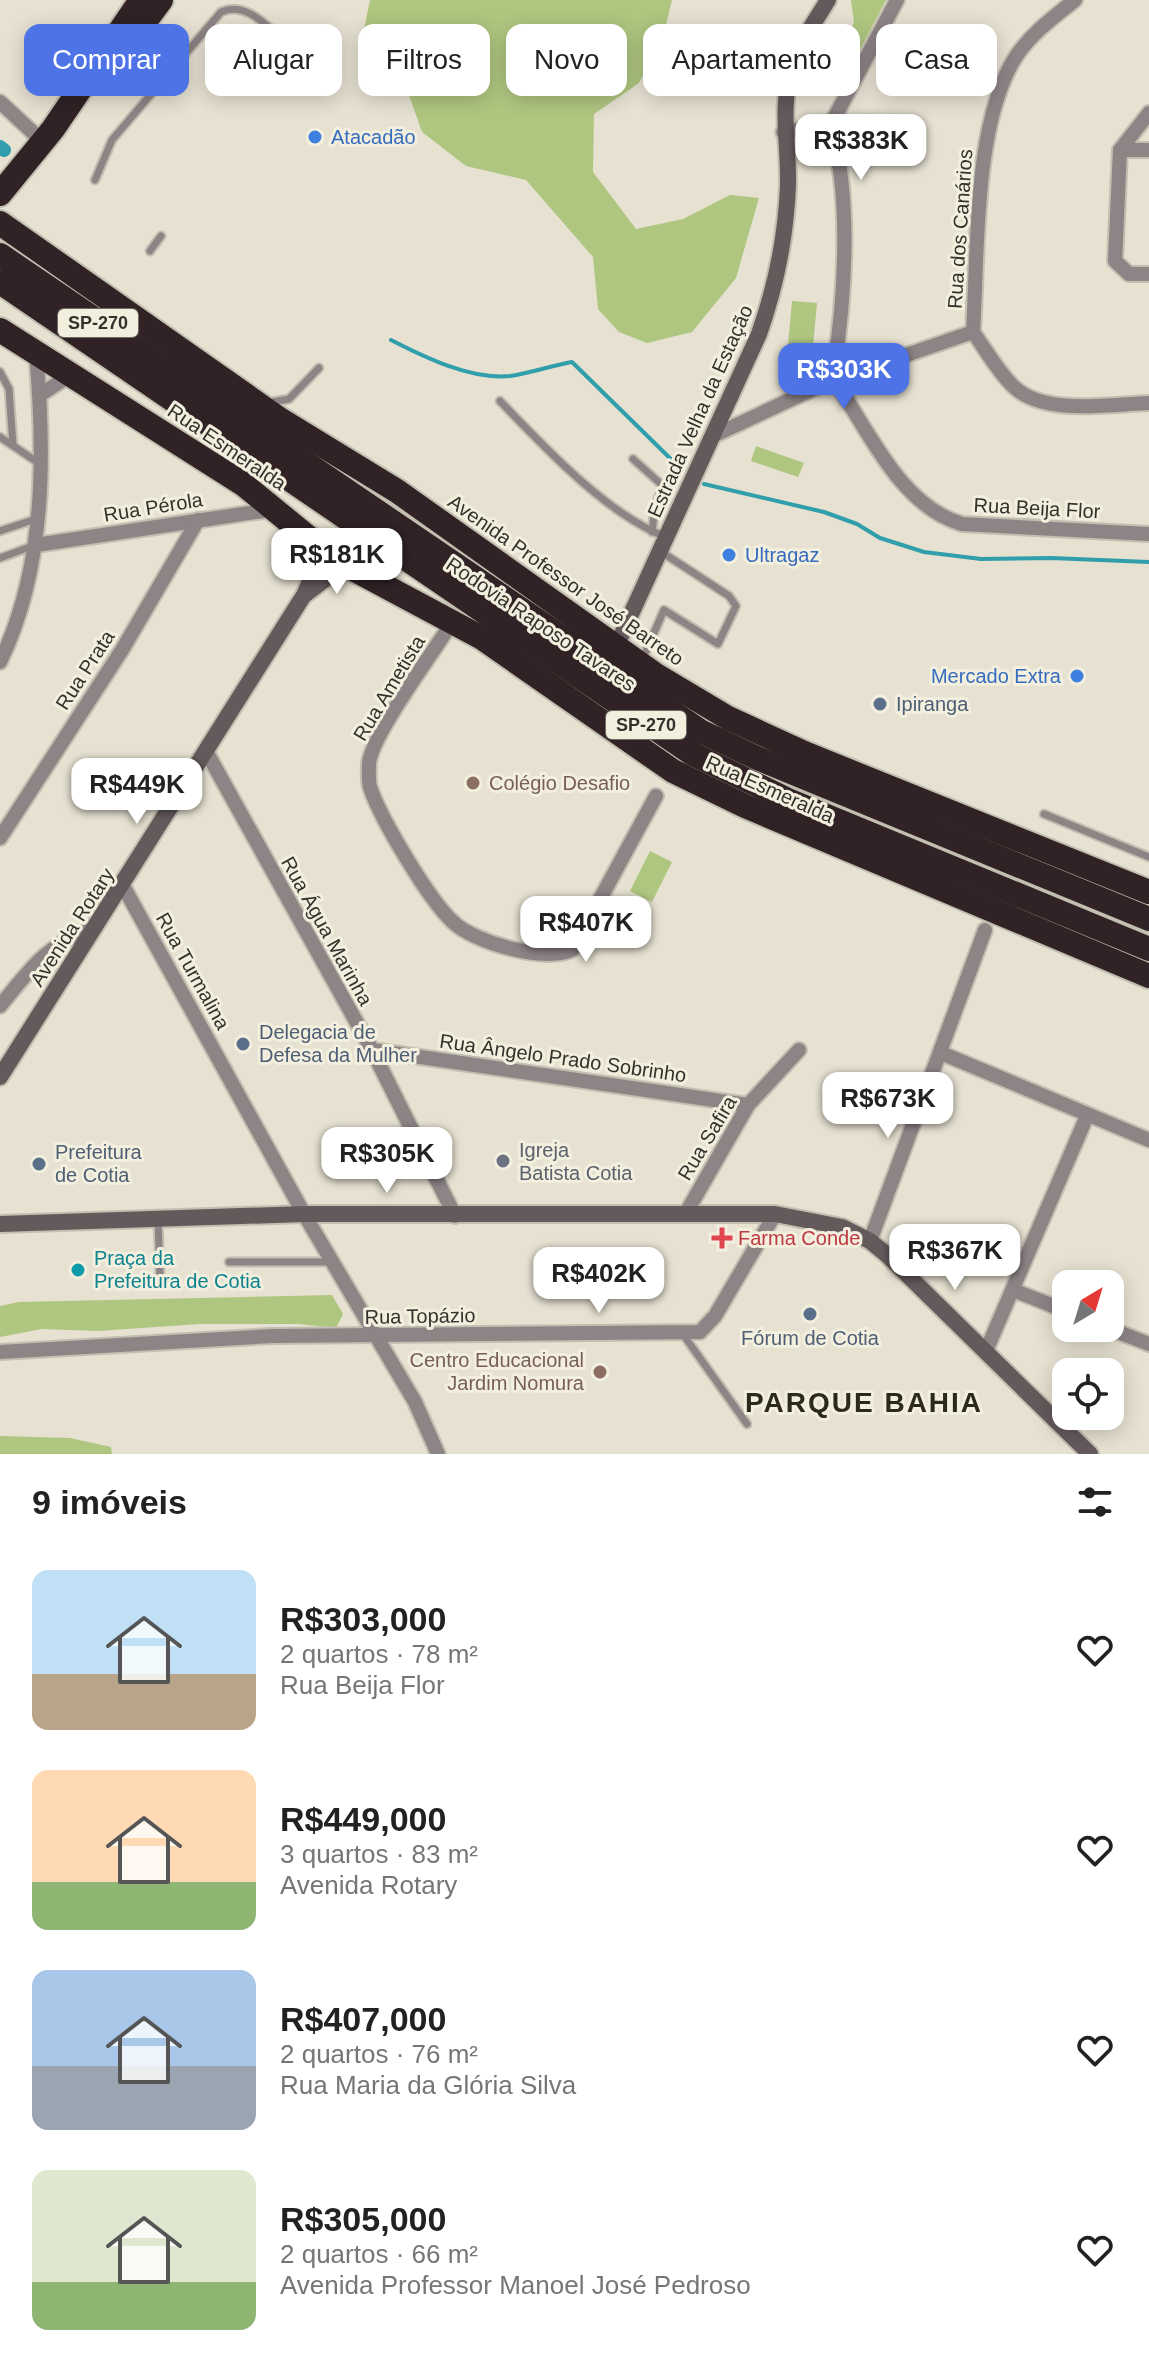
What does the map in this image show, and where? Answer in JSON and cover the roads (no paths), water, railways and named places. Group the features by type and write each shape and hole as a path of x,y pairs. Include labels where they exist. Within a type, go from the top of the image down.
{"highway":[{"path":"48,136 141,0"},
{"path":"0,194 161,0"},
{"path":"0,183 24,165"},
{"path":"5,228 24,165"},
{"name":"Avenida Professor José Barreto","path":"5,228 281,420 438,519 616,647 717,712 761,734 1148,890"},
{"name":"SP-270","path":"0,255 194,402"},
{"name":"SP-270","path":"0,282 194,402"},
{"name":"Rua Esmeralda","path":"0,330 73,373 276,509 344,565 453,621 673,771 745,806 1149,976"},
{"path":"194,402 225,403 555,618 616,647"},
{"name":"Rodovia Raposo Tavares","path":"194,402 700,731 757,758 1149,919"},
{"name":"Rodovia Raposo Tavares","path":"194,402 693,754 788,800 1149,949"}],"street":[{"name":"Estrada Velha da Estação","path":"616,647 660,540 685,497 713,436 774,290 788,183 783,132 793,62 828,0"},
{"path":"824,384 826,374 834,368 841,316 843,186 840,155 830,126 897,0"},
{"name":"Rua dos Canários","path":"1075,0 1033,35 1016,57 997,99 986,144 973,332 1016,389 1032,398 1051,404 1149,403"},
{"path":"0,102 48,136"},
{"path":"1149,113 1120,150 1115,261 1129,274 1149,274"},
{"path":"783,132 830,126"},
{"path":"1120,150 1149,150"},
{"path":"834,368 848,375 973,332"},
{"path":"0,662 36,545 40,395 36,352"},
{"path":"40,395 73,373"},
{"path":"824,384 831,392 842,392 847,388 848,375"},
{"path":"713,436 824,384"},
{"name":"Rua Beija Flor","path":"842,392 902,481 932,512 945,519 962,524 1149,534"},
{"name":"Rua Pérola","path":"36,545 276,509"},
{"name":"Rua Prata","path":"0,838 122,650 198,520"},
{"name":"Avenida Rotary","path":"0,1077 304,595 324,551"},
{"name":"Avenida Rotary","path":"304,595 344,565"},
{"name":"Rua Ametista","path":"453,621 369,758 369,783 378,805 437,904 454,924 483,941 524,951 565,954 580,940 656,796"},
{"name":"Rua Água Marinha","path":"206,751 372,1050 455,1216"},
{"name":"Rua Turmalina","path":"122,884 304,1214 415,1402 438,1454"},
{"path":"0,1006 44,953 68,937 93,929"},
{"path":"870,1241 985,930"},
{"name":"Rua Ângelo Prado Sobrinho","path":"372,1050 748,1105"},
{"name":"Rua Safira","path":"686,1213 748,1105 799,1050"},
{"path":"941,1053 1149,1140"},
{"path":"986,1351 1087,1116"},
{"path":"0,1224 304,1214 686,1213 775,1214 815,1219 870,1241 1090,1454"},
{"name":"Rua Topázio","path":"0,1352 272,1336 379,1338 700,1332 715,1316 775,1214"},
{"path":"1013,1290 1052,1305"},
{"path":"1124,1334 1149,1344"}],"lane":[{"path":"211,24 221,12 231,8 244,9 263,24"},
{"path":"95,180 112,140 205,31"},
{"path":"150,251 161,236"},
{"path":"65,261 286,419"},
{"path":"253,391 280,403 289,399 319,368"},
{"path":"0,372 9,389 13,445"},
{"path":"500,401 568,469 729,596 736,606 718,644 664,610 641,663"},
{"path":"0,437 40,464"},
{"path":"633,459 663,486 685,497"},
{"path":"660,540 655,507 663,486"},
{"path":"0,531 37,519"},
{"path":"0,558 36,545"},
{"path":"1044,814 1149,857"},
{"path":"133,1282 156,1280 160,1274 158,1220"},
{"path":"229,1262 332,1262"},
{"path":"682,1333 747,1424"}],"waterway":[{"path":"0,147 4,150"},
{"path":"391,340 464,371 495,376 510,376 572,362 680,468"},
{"path":"704,484 824,512 857,524 880,538 924,552 981,559 1149,562"}],"place":[{"name":"Atacadão","path":"315,137"},
{"name":"Ultragaz","path":"729,555"},
{"name":"Mercado Extra","path":"1077,676"},
{"name":"Ipiranga","path":"880,704"},
{"name":"Colégio Desafio","path":"473,783"},
{"name":"Delegacia de Defesa da Mulher","path":"243,1044"},
{"name":"Igreja Batista Cotia","path":"503,1161"},
{"name":"Prefeitura de Cotia","path":"39,1164"},
{"name":"Farma Conde","path":"722,1238"},
{"name":"Praça da Prefeitura de Cotia","path":"78,1270"},
{"name":"Fórum de Cotia","path":"810,1314"},
{"name":"Centro Educacional Jardim Nomura","path":"600,1372"}],"district":[{"name":"PARQUE BAHIA","path":"864,1402"}]}
